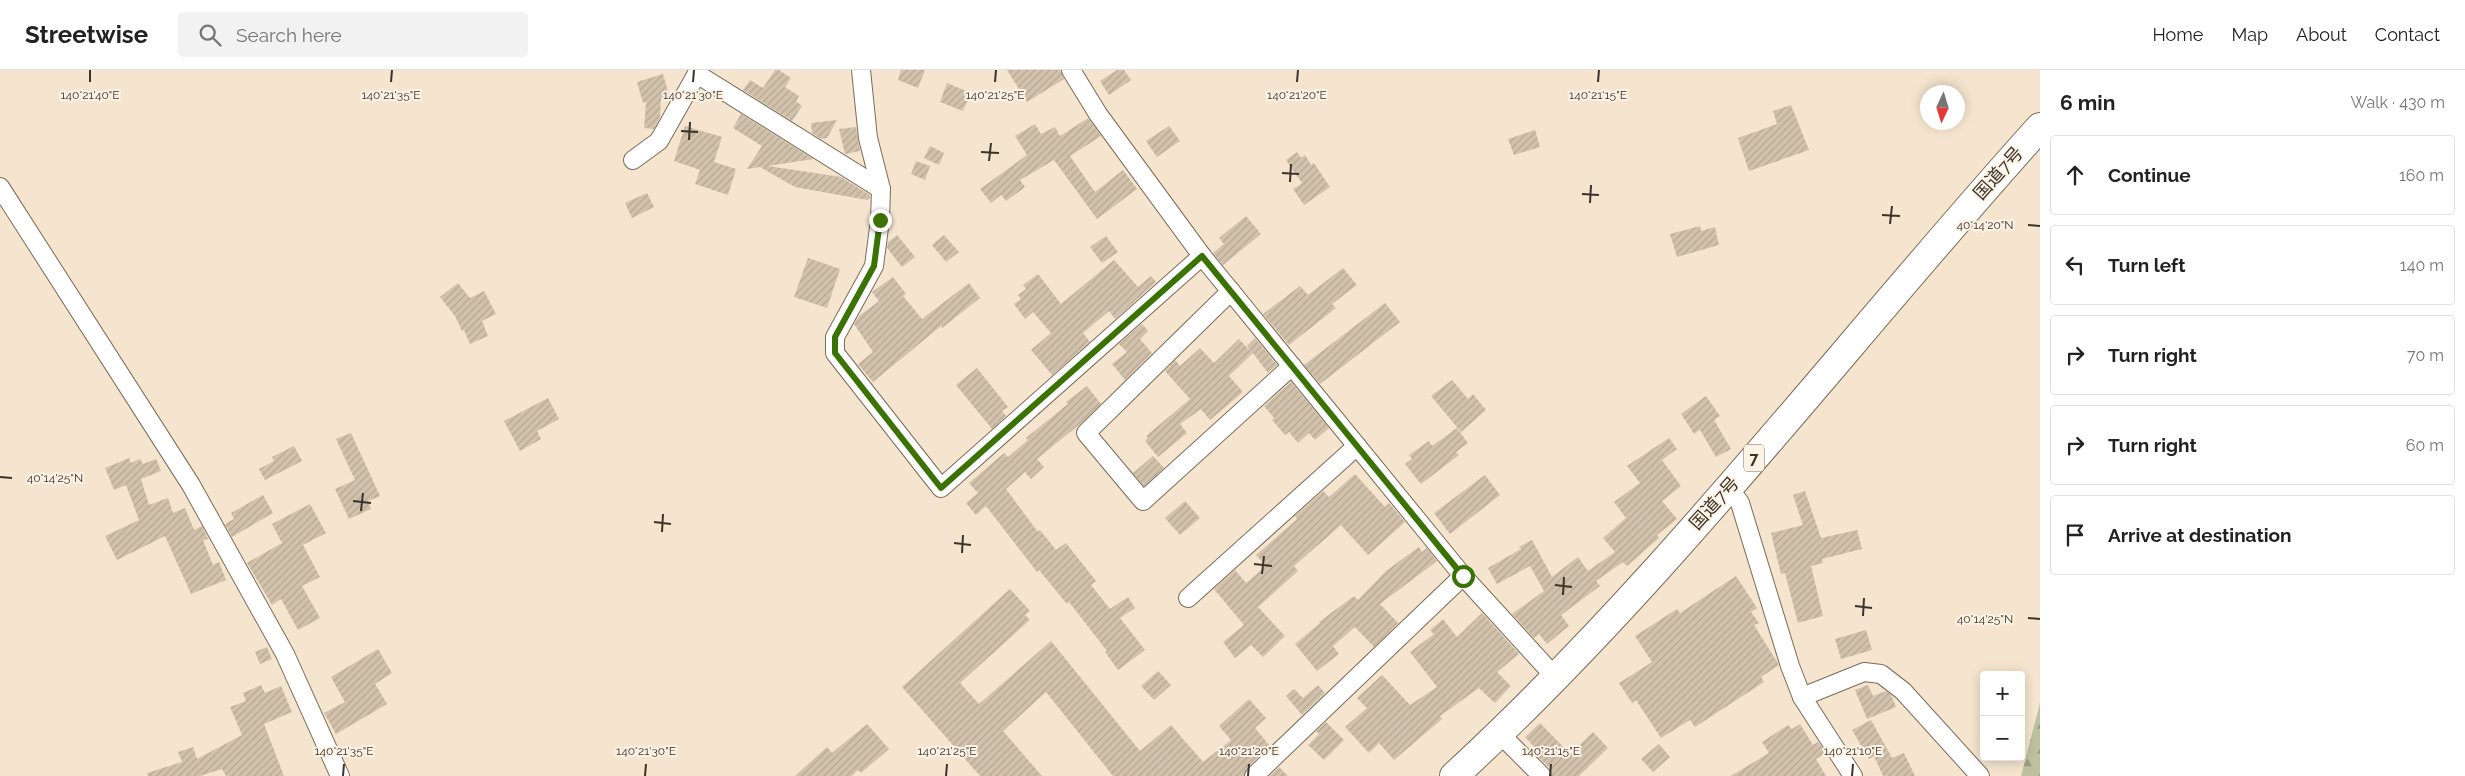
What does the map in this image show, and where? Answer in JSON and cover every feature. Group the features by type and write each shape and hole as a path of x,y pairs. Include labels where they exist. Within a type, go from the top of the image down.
{"highway":[{"name":"国道7号","path":"1454,776 1555,677 1630,597 1728,487 1970,204 2040,127"}],"street":[{"path":"861,70 868,138 881,189 880,220 874,266 835,337 835,353 941,488 1202,256"},
{"path":"1071,70 1098,114 1202,256 1463,576 1555,677"},
{"path":"633,160 659,141 698,72 881,189"},
{"path":"0,187 191,485 285,654 340,776"},
{"path":"1231,292 1086,433 1144,501 1292,366"},
{"path":"1188,598 1357,446"},
{"path":"1728,487 1740,503 1790,666 1802,697 1853,776"},
{"path":"1254,776 1463,576"},
{"path":"1802,697 1864,672 1881,674 1903,692 1980,776"},
{"path":"1499,733 1542,776"}],"green space":[{"path":"2040,703 2040,776 2021,776"}],"building":[{"path":"775,70 779,70 791,78 785,87 799,96 796,101 802,106 792,121 743,90 750,80 763,88"},
{"path":"901,70 925,70 918,88 898,80"},
{"path":"1007,70 1060,70 1064,79 1027,102"},
{"path":"1117,70 1124,70 1131,80 1109,95 1100,81"},
{"path":"663,74 669,95 661,98 660,117 654,129 644,128 646,102 643,103 637,82"},
{"path":"947,83 971,93 963,111 940,102"},
{"path":"1791,105 1809,150 1749,171 1738,138 1777,124 1773,111"},
{"path":"741,114 813,159 768,166 841,177 870,195 870,198 867,200 795,187 760,167 747,169 762,146 733,128"},
{"path":"1088,118 1101,136 1070,156 1095,192 1123,170 1137,189 1097,219 1054,160 1020,180 1025,187 1006,201 1001,195 991,203 980,189 1027,155 1015,136 1035,124 1041,134 1055,127 1060,136"},
{"path":"837,120 827,138 821,139 812,133 811,123"},
{"path":"685,126 722,137 714,162 736,169 728,195 695,184 700,170 674,161"},
{"path":"1169,126 1180,141 1157,157 1146,141"},
{"path":"856,127 860,151 845,154 839,129"},
{"path":"1535,130 1540,147 1514,155 1508,139"},
{"path":"930,146 944,153 939,165 924,158"},
{"path":"1297,152 1301,158 1305,155 1311,165 1314,163 1330,187 1304,205 1293,189 1302,183 1286,160"},
{"path":"916,161 930,166 925,180 911,174"},
{"path":"647,193 654,207 632,218 625,203"},
{"path":"1246,216 1261,234 1223,265 1213,253 1224,244 1219,238"},
{"path":"1700,226 1701,231 1715,227 1719,245 1677,257 1670,234"},
{"path":"897,235 915,257 902,267 887,248 888,242"},
{"path":"944,235 959,252 946,262 932,245"},
{"path":"1106,236 1118,252 1102,263 1090,247"},
{"path":"808,258 840,269 827,308 794,297"},
{"path":"1114,260 1138,287 1151,276 1156,282 1115,319 1109,311 1083,333 1090,342 1052,375 1031,350 1051,333 1033,312 1025,319 1014,304 1021,299 1018,295 1026,289 1023,285 1038,274 1061,304"},
{"path":"1343,268 1357,285 1332,304 1336,308 1289,345 1263,314 1300,286 1308,295"},
{"path":"893,277 906,294 903,296 922,319 969,283 980,298 942,328 941,326 873,382 858,364 873,352 854,324 859,316 879,301 872,292"},
{"path":"458,283 470,298 484,291 496,314 482,321 488,336 470,344 464,330 462,331 455,316 440,297"},
{"path":"1385,303 1400,322 1320,384 1304,365"},
{"path":"1142,324 1148,331 1140,339 1152,353 1125,380 1112,364 1127,352 1119,344"},
{"path":"1255,338 1277,365 1268,373 1253,353 1229,376 1243,392 1210,420 1201,409 1180,424 1187,433 1158,457 1145,441 1148,438 1146,436 1190,399 1165,371 1175,360 1180,366 1200,348 1214,363 1239,339 1251,352 1247,346"},
{"path":"977,368 1008,407 1002,411 1006,416 992,429 956,385"},
{"path":"1452,380 1468,399 1473,394 1486,410 1461,432 1431,396"},
{"path":"1291,382 1329,428 1315,440 1309,433 1298,443 1289,432 1285,435 1272,420 1274,418 1264,406"},
{"path":"1087,386 1101,404 1037,459 1044,467 1031,479 1025,472 1006,489 1038,532 1040,530 1056,550 1066,543 1096,581 1091,585 1110,609 1128,597 1135,608 1120,618 1145,650 1118,670 1105,652 1107,651 1069,602 1067,604 1039,570 1037,572 986,506 976,515 966,503 978,493 969,483 1004,453 1008,457 1028,440 1026,438 1068,404 1066,402"},
{"path":"1706,396 1720,416 1714,420 1731,449 1716,457 1700,430 1694,434 1681,414"},
{"path":"548,398 559,419 537,431 541,439 520,451 504,421"},
{"path":"1457,428 1468,443 1456,452 1459,455 1421,484 1405,464 1412,459 1409,455 1429,441 1432,446"},
{"path":"351,433 380,496 368,501 371,509 349,519 335,489 355,480 336,439"},
{"path":"1669,438 1677,449 1662,460 1681,486 1662,501 1677,519 1657,535 1659,538 1627,566 1623,562 1596,581 1600,586 1561,615 1569,626 1547,644 1539,634 1534,638 1512,614 1544,591 1530,566 1497,584 1488,568 1521,549 1519,547 1532,540 1552,577 1578,557 1588,571 1615,552 1603,538 1626,518 1614,502 1640,483 1627,466"},
{"path":"294,446 302,461 265,480 259,469 274,461 272,457"},
{"path":"1153,456 1164,468 1144,486 1133,473"},
{"path":"129,458 131,463 140,459 143,464 156,459 161,471 141,479 149,505 168,498 173,513 185,508 194,530 202,526 208,539 203,540 213,565 219,562 226,580 191,594 165,536 117,560 105,536 139,520 126,485 114,490 105,468"},
{"path":"1355,474 1385,507 1389,503 1405,522 1368,555 1341,525 1294,566 1298,571 1258,607 1285,636 1263,657 1251,645 1235,658 1223,642 1244,625 1214,589 1235,570 1246,583 1266,566 1256,555 1297,519 1295,516 1323,491 1329,497"},
{"path":"1485,475 1500,495 1450,534 1434,513"},
{"path":"1805,491 1821,538 1857,530 1862,549 1822,559 1823,563 1811,566 1823,616 1798,623 1785,573 1781,574 1771,533 1803,525 1793,495"},
{"path":"263,495 273,513 232,537 225,524 234,519 231,513"},
{"path":"1185,501 1200,518 1180,535 1165,518"},
{"path":"310,504 326,533 303,545 320,577 302,586 320,618 298,630 281,599 272,605 247,563 282,543 272,524"},
{"path":"1419,547 1422,552 1427,548 1437,561 1380,604 1398,623 1374,647 1355,627 1333,646 1339,654 1317,671 1295,644 1319,622 1354,596 1358,600 1386,571"},
{"path":"1736,576 1757,608 1751,612 1759,623 1754,625 1779,665 1761,677 1764,682 1695,727 1690,720 1661,738 1636,700 1632,703 1619,683 1652,662 1635,636 1677,609 1680,613"},
{"path":"1010,589 1030,611 1025,615 1030,620 960,683 979,704 1051,641 1140,751 1171,725 1203,762 1231,740 1219,726 1249,699 1266,718 1255,728 1270,746 1247,768 1244,776 1113,776 1046,692 1003,731 1042,776 980,776 902,687"},
{"path":"1482,613 1519,654 1497,672 1511,686 1495,703 1479,688 1440,716 1442,719 1394,760 1379,743 1369,753 1345,727 1367,708 1357,698 1382,675 1410,705 1437,687 1410,652 1434,634 1430,630 1443,619 1457,637"},
{"path":"1866,630 1872,650 1841,659 1835,639"},
{"path":"267,647 272,659 260,664 255,652"},
{"path":"378,649 392,673 375,684 387,704 336,734 324,713 345,702 331,677"},
{"path":"1158,671 1171,685 1154,700 1141,686"},
{"path":"261,685 265,693 281,686 292,712 264,724 284,776 226,776 222,769 200,776 148,776 147,773 182,762 178,752 193,747 197,759 242,735 230,707 246,701 243,693"},
{"path":"1318,685 1325,693 1302,715 1286,696 1294,689 1303,698"},
{"path":"1868,685 1873,696 1886,691 1891,695 1896,707 1867,719 1855,690"},
{"path":"1871,720 1892,758 1904,753 1915,776 1883,776 1874,756 1869,759 1852,730"},
{"path":"1326,722 1344,740 1324,760 1308,745 1319,734 1316,731"},
{"path":"1540,723 1570,754 1593,732 1608,748 1579,776 1552,776 1550,768 1536,755 1539,752 1525,737"},
{"path":"867,724 889,749 861,773 858,770 852,776 795,776 827,747 832,753"},
{"path":"1800,724 1813,745 1818,742 1826,753 1816,759 1826,776 1731,776 1769,753 1762,742 1788,725 1792,729"},
{"path":"1659,744 1670,757 1653,772 1641,759"},
{"path":"1279,767 1288,776 1269,776"}],"route":[{"path":"880,220 874,266 835,337 835,353 888,424 941,488 1202,256 1463,576"}]}
